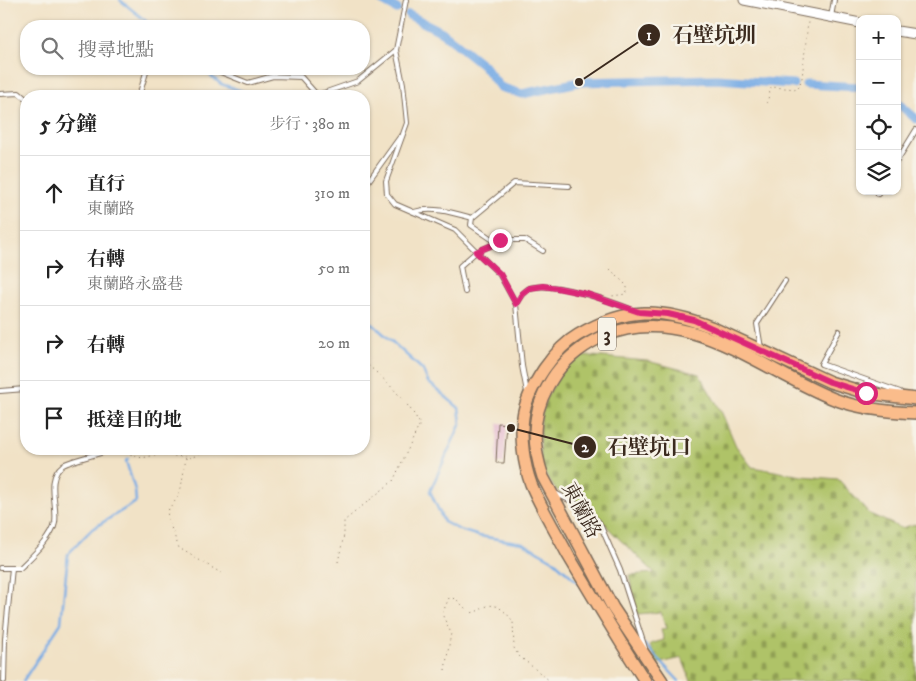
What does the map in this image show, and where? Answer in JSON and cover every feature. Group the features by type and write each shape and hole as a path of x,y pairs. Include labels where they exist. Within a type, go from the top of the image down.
{"main road":[{"name":"東蘭路","path":"644,681 596,604 532,485 525,460 522,417 528,397 555,354 574,337 618,316 639,312 668,314 694,320 830,382 880,396 916,398"},
{"name":"東蘭路","path":"662,681 615,611 543,477 536,450 534,424 549,383 563,364 580,350 614,331 648,326 691,331 835,399 873,409 916,413"}],"street":[{"path":"744,0 856,22"},
{"path":"901,31 916,34"}],"lane":[{"path":"406,0 396,50 403,84 407,123 386,180 387,194 395,204 455,230 500,274 516,304 522,366 528,397 538,411"},
{"path":"831,17 834,0"},
{"path":"370,71 396,50"},
{"path":"141,90 145,75"},
{"path":"227,75 248,83 273,76 301,77 311,90"},
{"path":"333,90 358,81 365,75"},
{"path":"0,94 20,94"},
{"path":"901,154 916,130"},
{"path":"370,177 403,134"},
{"path":"496,242 471,225 472,218 514,183 569,186"},
{"path":"414,212 421,210 445,210 472,218"},
{"path":"465,292 460,266 476,252 500,240 525,240 543,251"},
{"path":"762,350 757,324 785,280"},
{"name":"東蘭路","path":"516,304 522,294 530,288 543,286 587,294 639,312"},
{"path":"839,331 821,364 916,398"},
{"path":"0,391 20,389"},
{"path":"0,568 20,568 41,547 55,525 56,507 53,486 56,475 64,464 95,455"},
{"path":"550,490 581,506 599,522 620,570 650,662"},
{"path":"4,681 12,568"}],"path":[{"path":"767,103 772,87 798,89 802,78 809,12"},
{"path":"605,295 626,294 628,290 626,285 610,269"},
{"path":"338,562 344,535 344,521 393,481 420,424 415,415 379,374 370,367"},
{"path":"133,455 142,458 156,455"},
{"path":"166,455 186,458 197,455"},
{"path":"186,458 181,488 167,517 179,548 221,573"},
{"path":"445,670 451,633 442,614 449,598 456,599 470,613 477,612 488,605 498,606 513,621 514,648 519,656 550,681"}],"green space":[{"path":"591,356 647,361 699,374 721,411 736,446 752,467 802,476 838,479 870,514 901,528 916,524 916,681 691,681 682,658 656,664 650,644 664,640 661,630 666,628 661,612 637,614 629,575 655,573 593,511 555,489 541,467 540,423 546,398 562,372 576,357"}],"building":[{"path":"498,423 507,424 504,463 496,463"}],"waterway":[{"path":"120,0 145,20"},
{"path":"381,0 397,9"},
{"path":"409,15 442,32 483,65 500,87 522,94 579,82 716,79 793,84"},
{"path":"210,75 221,84 239,90"},
{"path":"806,84 856,87"},
{"path":"900,105 916,119"},
{"path":"370,321 423,370 428,382 459,408 461,423 430,491 444,522 479,536 523,543 553,560 580,584"},
{"path":"23,681 61,623 68,554 92,529 136,502 135,490 126,461 128,459"},
{"path":"644,644 679,681"}],"place":[{"name":"石壁坑圳","path":"579,82"},
{"name":"石壁坑口","path":"511,428"}],"route":[{"path":"500,240 476,252 500,274 516,304 522,294 530,288 543,286 587,294 639,312 668,314 694,320 830,382 866,393"}]}
